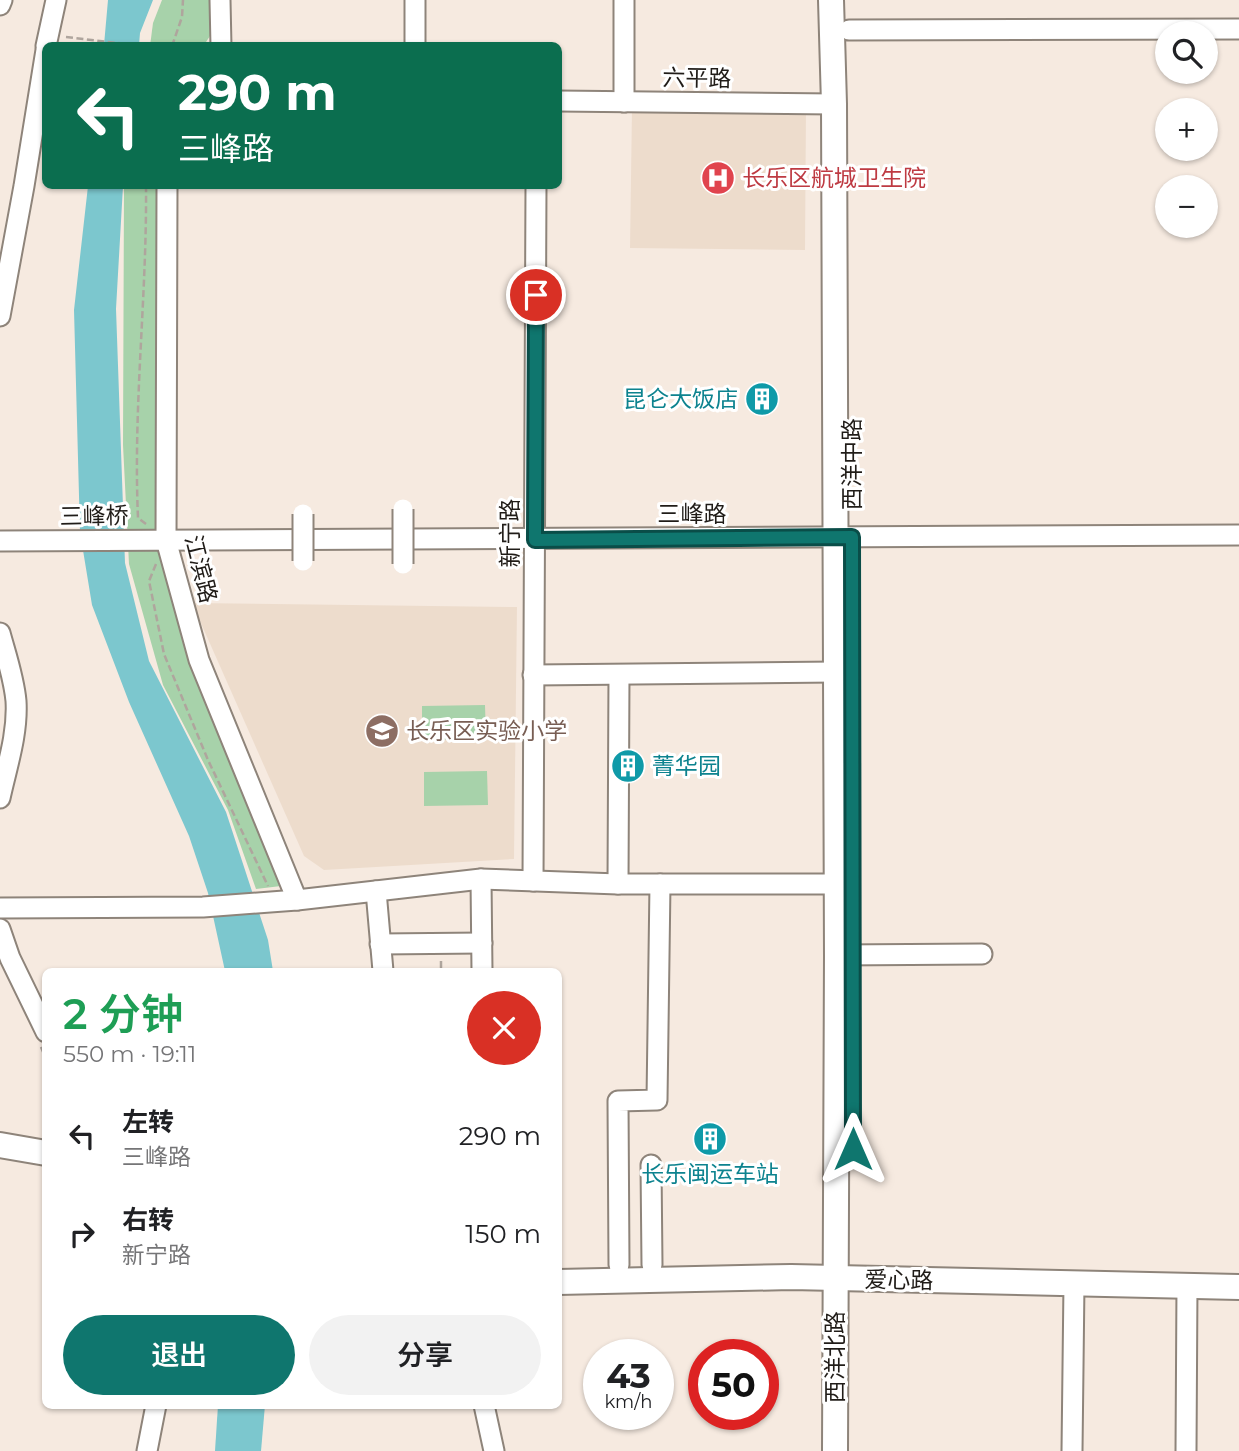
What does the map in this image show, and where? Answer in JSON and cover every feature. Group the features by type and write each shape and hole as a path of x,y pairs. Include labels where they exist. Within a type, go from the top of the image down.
{"main road":[{"name":"西洋中路","path":"831,0 841,30 845,955 843,1271"},
{"name":"西洋中路","path":"845,955 836,884 836,672 844,537 834,104 841,30 848,0"},
{"path":"0,1145 42,1152"},
{"name":"爱心路","path":"562,1266 652,1265 843,1271 1074,1283 1239,1287"},
{"name":"爱心路","path":"562,1282 843,1271 1239,1272"},
{"name":"西洋北路","path":"835,1451 843,1271"},
{"name":"西洋北路","path":"843,1271 851,1451"}],"street":[{"path":"47,42 56,0"},
{"path":"220,0 220,42"},
{"path":"415,0 415,42"},
{"path":"624,0 624,102"},
{"path":"841,30 1239,29"},
{"path":"0,316 42,75"},
{"name":"六平路","path":"562,101 834,104"},
{"name":"江滨路","path":"167,189 166,540 199,660 298,900"},
{"name":"新宁路","path":"533,881 536,189"},
{"path":"403,509 403,564"},
{"path":"303,514 303,561"},
{"name":"三峰路","path":"145,540 1239,535"},
{"name":"三峰桥","path":"0,541 145,540"},
{"path":"0,632 16,704 9,765 0,798"},
{"path":"533,675 836,672"},
{"path":"618,884 620,675"},
{"path":"0,908 203,907 265,895 298,900 481,879 618,884 836,884"},
{"path":"481,879 482,968"},
{"path":"620,1265 618,1101 657,1100 660,884"},
{"path":"376,891 383,968"},
{"path":"0,929 10,958 42,1024"},
{"path":"380,944 482,943"},
{"path":"845,955 982,954"},
{"path":"651,1165 652,1265"},
{"path":"1072,1451 1074,1283"},
{"path":"1186,1451 1187,1285"},
{"path":"147,1451 155,1409"},
{"path":"485,1409 494,1451"}],"path":[{"path":"173,42 182,17 183,0"},
{"path":"70,42 110,42"},
{"path":"146,189 147,231 135,453 138,518 166,540 149,580 164,654 265,895"}],"shaded area":[{"name":"长乐区航城卫生院","path":"632,107 806,109 805,250 630,248"},
{"name":"长乐区实验小学","path":"192,603 517,607 514,859 324,870 304,856"}],"green space":[{"path":"162,0 212,0 212,33 206,42 151,42 153,23"},
{"path":"124,189 158,189 158,524 220,726 281,886 256,889 228,810 163,685 129,564 123,445"},
{"path":"485,705 486,739 422,740 422,706"},
{"path":"487,771 488,805 424,806 424,772"}],"water":[{"path":"108,0 153,0 139,42 104,42"},
{"path":"88,189 123,189 116,309 125,563 149,661 226,812 268,940 273,968 224,968 208,893 189,836 129,702 92,605 80,532 74,310"},
{"path":"218,1409 265,1409 261,1451 215,1451"}],"place":[{"name":"长乐区航城卫生院","path":"718,178"},
{"name":"昆仑大饭店","path":"762,399"},
{"name":"长乐区实验小学","path":"382,731"},
{"name":"菁华园","path":"628,766"},
{"name":"长乐闽运车站","path":"710,1139"}],"route":[{"path":"536,295 535,540 852,537 853,1149"}]}
